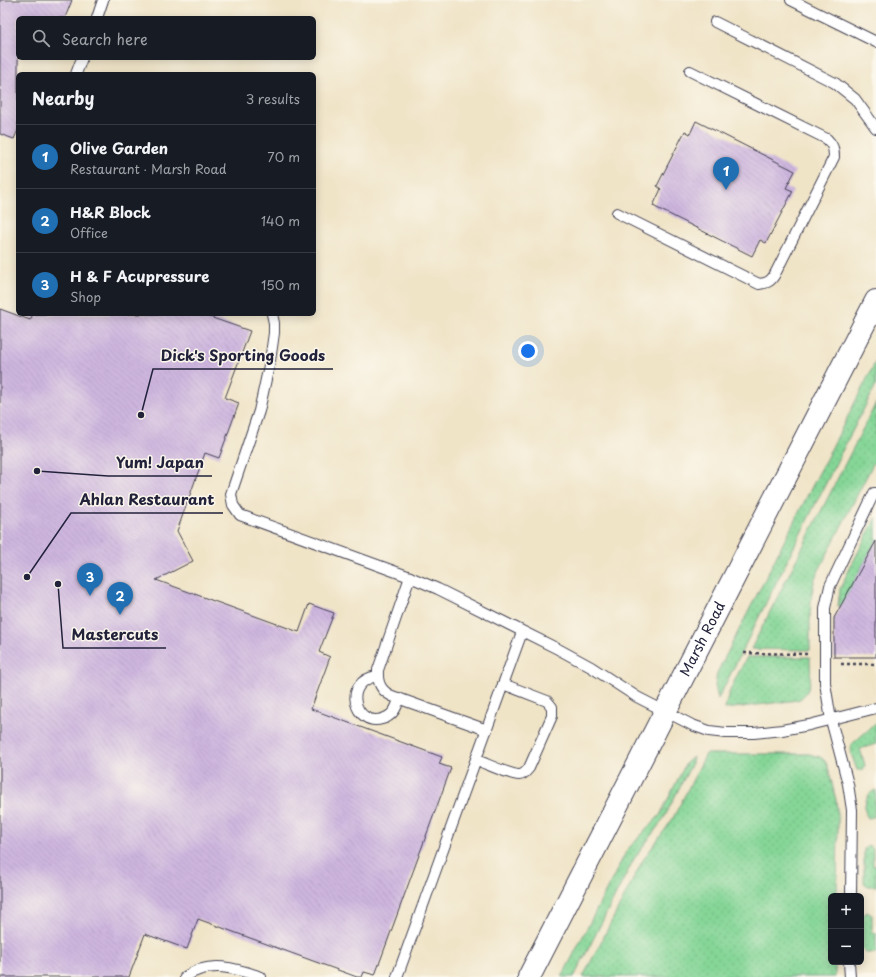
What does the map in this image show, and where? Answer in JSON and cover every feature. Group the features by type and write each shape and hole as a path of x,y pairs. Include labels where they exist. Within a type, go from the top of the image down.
{"main road":[{"name":"Marsh Road","path":"529,977 876,301"}],"lane":[{"path":"98,16 103,0"},
{"path":"791,0 876,42"},
{"path":"715,22 835,83 855,99 876,128"},
{"path":"77,72 81,60"},
{"path":"617,213 759,284 772,280 834,157 832,144 827,139 690,71"},
{"path":"272,316 274,333 270,361 259,411 230,494 232,506 240,515 410,577 438,589 591,667 627,691 700,729 717,733 754,733 830,720 876,708"},
{"path":"851,893 851,804 848,784 830,720 825,683 824,618 826,597 830,586 875,492"},
{"path":"410,577 378,670 377,676 381,688 386,693 487,730"},
{"path":"397,977 522,632"},
{"path":"377,676 363,681 358,687 355,701 363,715 370,719 378,720 386,718 397,706 399,698"},
{"path":"476,760 515,775 523,774 529,768 552,716 552,707 547,701 503,684"},
{"path":"849,965 850,977"},
{"path":"185,977 200,970 213,967 239,969 261,977"}],"green space":[{"path":"876,361 876,385 718,699 715,686 717,673"},
{"path":"876,403 876,458 815,578 811,605 810,650 751,649"},
{"path":"876,517 876,541 841,606 838,606 840,589"},
{"path":"747,657 810,657 810,681 807,692 798,700 725,709 731,689"},
{"path":"876,723 876,744 860,749 865,765 862,770 857,770 851,753 851,745"},
{"path":"706,754 809,754 820,757 825,761 828,767 836,800 838,820 837,893 828,893 828,965 835,965 835,977 583,977 643,860 672,820"},
{"path":"693,757 692,763 664,818 634,859 574,977 562,977 627,850 660,815 686,763"},
{"path":"876,790 874,817 868,818 865,811 867,798"},
{"path":"869,845 873,849 873,866 876,866 876,886 868,886 864,883 864,849"},
{"path":"867,912 872,915 872,933 876,933 876,953 866,953 864,951 864,914"}],"building":[{"path":"0,0 72,0 66,16 16,16 16,60 18,60 18,72 16,72 16,134 14,139 0,134"},
{"path":"696,121 795,171 786,188 793,191 766,243 760,240 752,256 653,206 661,189 657,186 685,131 690,134"},
{"path":"0,309 30,320 32,316 207,316 250,331 225,398 239,403 219,458 205,453 177,531 193,561 156,580 299,632 309,604 334,613 319,652 330,657 311,709 442,757 439,764 451,768 375,975 364,972 362,977 357,977 198,919 187,949 145,934 129,977 0,977"},
{"path":"876,541 876,657 834,657 834,618"}],"place":[{"name":"Olive Garden","path":"726,190"},
{"name":"Dick's Sporting Goods","path":"141,415"},
{"name":"Yum! Japan","path":"37,471"},
{"name":"Ahlan Restaurant","path":"27,577"},
{"name":"Mastercuts","path":"58,584"},
{"name":"H & F Acupressure","path":"90,596"},
{"name":"H&R Block","path":"120,615"}]}
